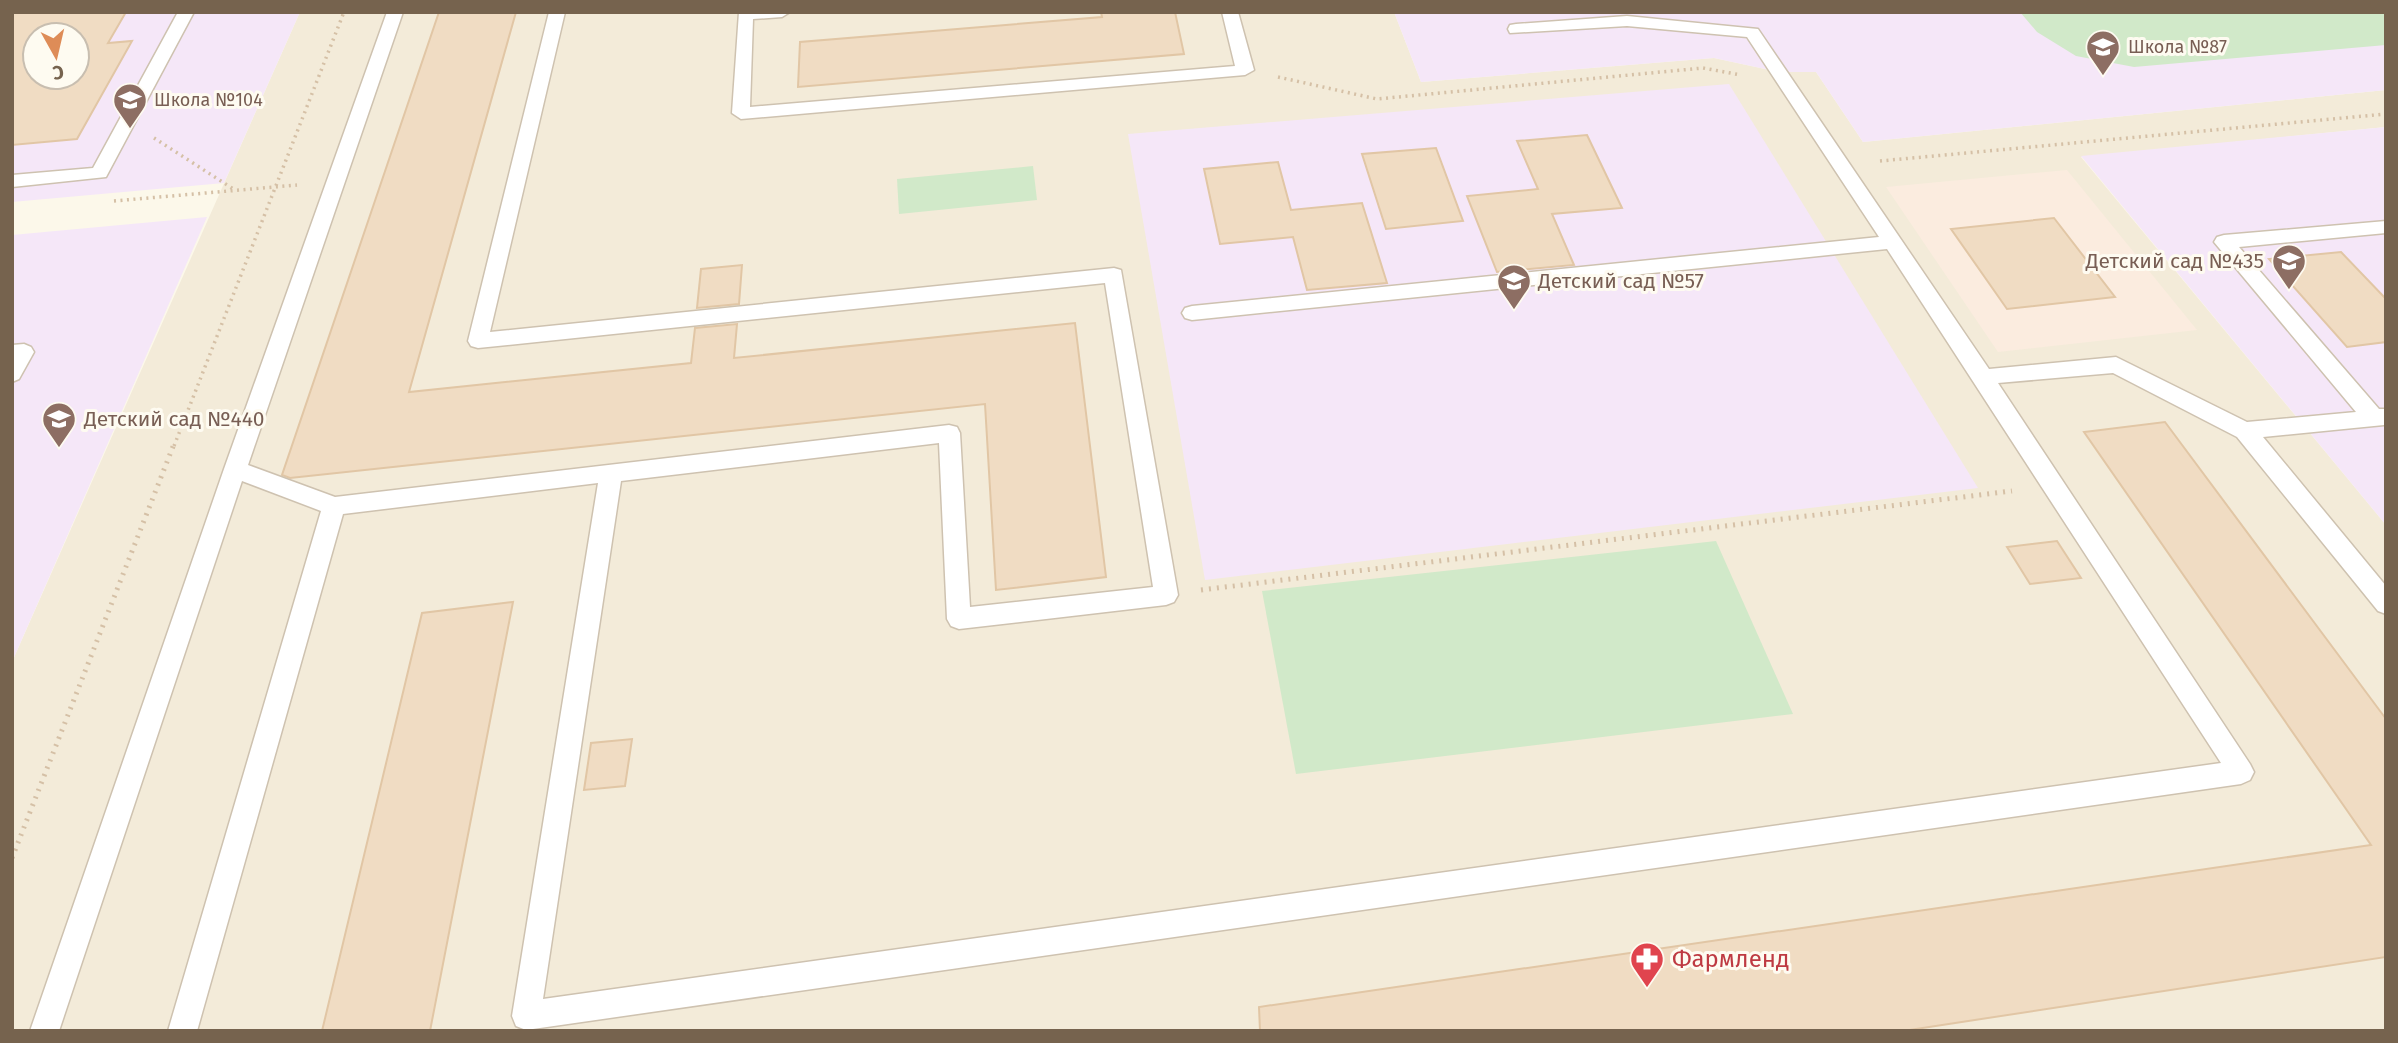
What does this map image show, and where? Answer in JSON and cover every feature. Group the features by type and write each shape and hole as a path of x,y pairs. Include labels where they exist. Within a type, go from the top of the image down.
{"lane":[{"path":"12,181 99,173 186,12"},
{"path":"44,1031 235,469 395,12"},
{"path":"235,469 334,506 949,433 959,619 1166,595 1114,275 478,341 557,12"},
{"path":"782,12 745,15 741,113 1245,70 1230,12"},
{"path":"611,473 526,1016 2241,772 1983,377 1752,33 1627,21 1516,29"},
{"path":"2380,417 2224,242 2386,227"},
{"path":"1192,313 1892,242"},
{"path":"12,353 24,352 12,373"},
{"path":"1983,377 2116,365 2245,431 2386,604"},
{"path":"2245,431 2380,417"},
{"path":"182,1031 334,506"}],"path":[{"path":"12,858 344,12"},
{"path":"1245,70 1377,99 1703,68 1787,84"},
{"path":"1840,164 2386,114"},
{"path":"128,121 235,191"},
{"path":"110,202 336,182"},
{"path":"1166,595 2054,486"}],"shaded area":[{"name":"Школа №104","path":"12,12 300,12 224,183 12,202"},
{"path":"300,12 1394,12 1421,82 1714,58 1779,72 1816,72 1863,142 2386,90 2386,127 2081,157 2386,525 2386,1031 12,1031 12,662"},
{"name":"Школа №87","path":"1394,12 2386,12 2386,90 1863,142 1816,72 1779,72 1714,58 1421,82"},
{"name":"Детский сад №57","path":"1729,84 1978,488 1205,580 1128,134"},
{"name":"Детский сад №435","path":"2386,127 2386,525 2081,156"},
{"path":"2067,170 2197,330 1998,352 1886,187"},
{"name":"Детский сад №440","path":"207,217 12,662 12,235"}],"green space":[{"path":"2020,12 2386,12 2386,45 2134,67 2076,56 2037,32"},
{"path":"1033,166 1037,200 899,214 897,179"},
{"path":"1716,541 1793,714 1296,774 1262,591"}],"building":[{"path":"12,12 126,12 108,43 132,41 77,139 12,145"},
{"path":"439,12 516,12 409,392 691,363 695,328 737,324 734,358 1075,323 1106,577 996,590 985,404 290,478 282,475"},
{"path":"1101,12 1175,12 1184,54 798,87 800,42 1102,17"},
{"path":"1587,135 1622,208 1552,214 1574,265 1497,272 1467,196 1538,189 1517,141"},
{"path":"1436,148 1463,221 1386,229 1362,154"},
{"path":"1278,162 1291,210 1362,203 1387,283 1307,290 1293,237 1220,244 1204,169"},
{"path":"2054,218 2115,297 2007,309 1951,229"},
{"path":"2341,252 2386,299 2386,342 2347,347 2269,259"},
{"path":"742,265 739,304 697,308 701,269"},
{"path":"2165,422 2386,719 2386,957 1903,1031 1260,1031 1259,1007 2371,845 2084,432"},
{"path":"2057,541 2081,578 2030,584 2007,547"},
{"path":"513,602 430,1031 322,1031 422,613"},
{"path":"632,739 625,786 584,790 591,743"}],"place":[{"name":"Школа №87","path":"2103,77"},
{"name":"Школа №104","path":"130,130"},
{"name":"Детский сад №435","path":"2289,291"},
{"name":"Детский сад №57","path":"1514,311"},
{"name":"Детский сад №440","path":"59,449"},
{"name":"Фармленд","path":"1647,989"}]}
